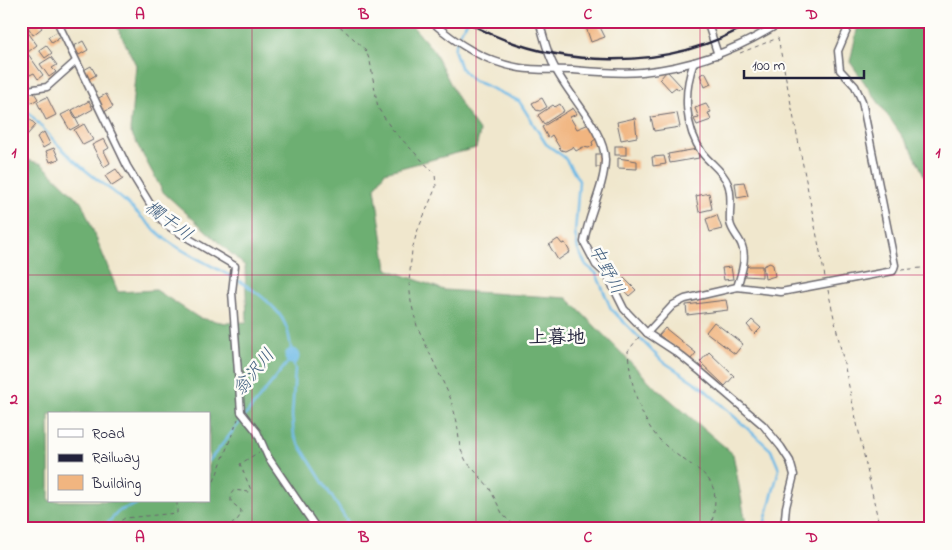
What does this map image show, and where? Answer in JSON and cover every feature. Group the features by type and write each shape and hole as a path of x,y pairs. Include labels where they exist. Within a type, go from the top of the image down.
{"street":[{"path":"57,21 74,62 127,166 155,212 166,225 235,266 232,292 241,412 257,432 265,449 316,529"},
{"path":"431,21 469,50 492,61 520,68 642,72 694,62 718,55 784,21"},
{"path":"539,21 555,69 580,109 594,126 604,146 605,162 584,242 596,264 610,281 624,309 647,333 676,352 756,419 786,454 794,475 786,507 784,529"},
{"path":"707,21 718,55"},
{"path":"647,333 678,302 737,287 781,292 826,282 893,271 894,265 862,101 855,86 840,70 838,52 847,30 848,21"},
{"path":"21,91 47,86 74,62"},
{"path":"694,62 688,79 686,99 690,124 696,143 728,183 732,202 730,223 743,246 742,270 737,287"}],"path":[{"path":"334,21 365,50 370,61 378,108 391,128 435,174 436,187 417,232 412,250 409,282 411,302 417,326 450,397 457,422 460,448 466,461 488,487 503,515 518,529"},
{"path":"736,55 778,38 826,282 880,529"},
{"path":"893,271 931,267"},
{"path":"647,333 637,338 628,351 629,368 635,396 646,418 664,445 698,468 711,483 715,503 710,529"},
{"path":"210,485 216,476 241,412"},
{"path":"224,529 239,519 241,515 241,510 231,502 231,494 234,490 249,492 251,490 240,464 265,449"},
{"path":"108,529 124,518 177,513 178,502"}],"green space":[{"path":"114,21 408,21 434,51 462,107 480,132 476,148 385,172 375,188 387,269 444,290 567,298 653,385 733,454 747,529 21,529 21,158 42,164 82,203 118,292 156,290 199,318 226,323 247,322 245,266 163,192 130,131 136,65"},
{"path":"859,21 931,21 931,190 912,150 850,62"}],"building":[{"path":"37,21 42,28 33,35 28,27"},
{"path":"584,21 597,21 605,37 591,42"},
{"path":"27,31 37,45 28,52 21,43 21,35"},
{"path":"57,32 61,37 52,43 48,37"},
{"path":"83,41 88,50 79,55 74,46"},
{"path":"46,45 52,53 45,58 39,50"},
{"path":"28,54 43,75 38,79 34,73 30,75 21,69 21,59"},
{"path":"51,57 57,65 52,68 56,72 49,77 40,64"},
{"path":"91,66 96,75 87,80 82,71"},
{"path":"667,71 682,87 678,90 676,87 671,91 660,79"},
{"path":"705,72 711,84 705,87 700,75"},
{"path":"21,75 30,82 25,89 21,86"},
{"path":"33,91 38,99 31,103 26,94"},
{"path":"106,94 113,107 104,112 97,99"},
{"path":"47,97 56,115 46,120 37,102"},
{"path":"542,98 547,107 540,111 536,110 532,103"},
{"path":"89,101 93,109 77,118 72,110"},
{"path":"560,104 564,111 544,124 538,115 553,105 555,107"},
{"path":"706,104 711,112 708,113 711,120 697,125 694,119 699,118 695,108"},
{"path":"573,108 577,114 570,117 577,129 589,124 597,138 589,148 583,147 576,151 573,147 565,151 561,150 552,135 548,138 542,127"},
{"path":"71,110 79,125 70,130 61,115"},
{"path":"21,111 36,125 27,135 21,129"},
{"path":"677,113 680,127 654,131 651,117"},
{"path":"635,118 637,137 621,140 617,122"},
{"path":"84,124 93,140 83,145 74,130"},
{"path":"44,132 50,144 43,148 37,137"},
{"path":"104,139 109,148 104,151 110,163 104,167 92,145"},
{"path":"615,146 626,146 626,155 615,155"},
{"path":"54,148 59,159 50,162 46,151"},
{"path":"697,149 699,158 670,163 668,154"},
{"path":"596,154 602,154 602,167 596,167"},
{"path":"664,156 666,164 653,166 652,157"},
{"path":"618,158 637,161 637,169 618,168"},
{"path":"116,169 123,179 112,186 105,176"},
{"path":"744,182 748,196 737,198 735,183"},
{"path":"709,193 712,209 699,212 696,196"},
{"path":"717,215 722,229 710,232 706,219"},
{"path":"558,239 562,244 565,243 570,252 558,260 549,245"},
{"path":"770,263 773,265 775,276 765,279 763,266"},
{"path":"762,266 762,277 744,276 745,267"},
{"path":"731,267 733,279 724,280 722,268"},
{"path":"624,278 636,290 629,296 618,284"},
{"path":"726,300 728,310 687,315 686,305"},
{"path":"752,320 761,328 755,334 747,325"},
{"path":"714,322 743,344 735,354 706,332"},
{"path":"665,328 696,353 690,360 659,335"},
{"path":"709,352 734,376 725,386 700,362"}],"waterway":[{"name":"中野川","path":"468,21 461,30 454,49 460,67 471,79 519,101 546,144 564,157 579,181 575,233 578,250 586,265 596,273 611,309 661,360 703,388 771,450 779,469 763,529"},
{"name":"欄干川","path":"21,104 69,155 163,237 263,297 279,313 285,325 292,356"},
{"name":"欄干川","path":"292,357 295,369 292,416 294,436 352,529"},
{"name":"翁沢川","path":"210,460 292,357"},
{"name":"翁沢川","path":"102,529 119,511 142,502"}],"railway":[{"path":"465,21 499,37 535,49 572,57 610,59 648,57 685,50 720,38 754,21"}],"district":[{"name":"上暮地","path":"557,338"}]}
